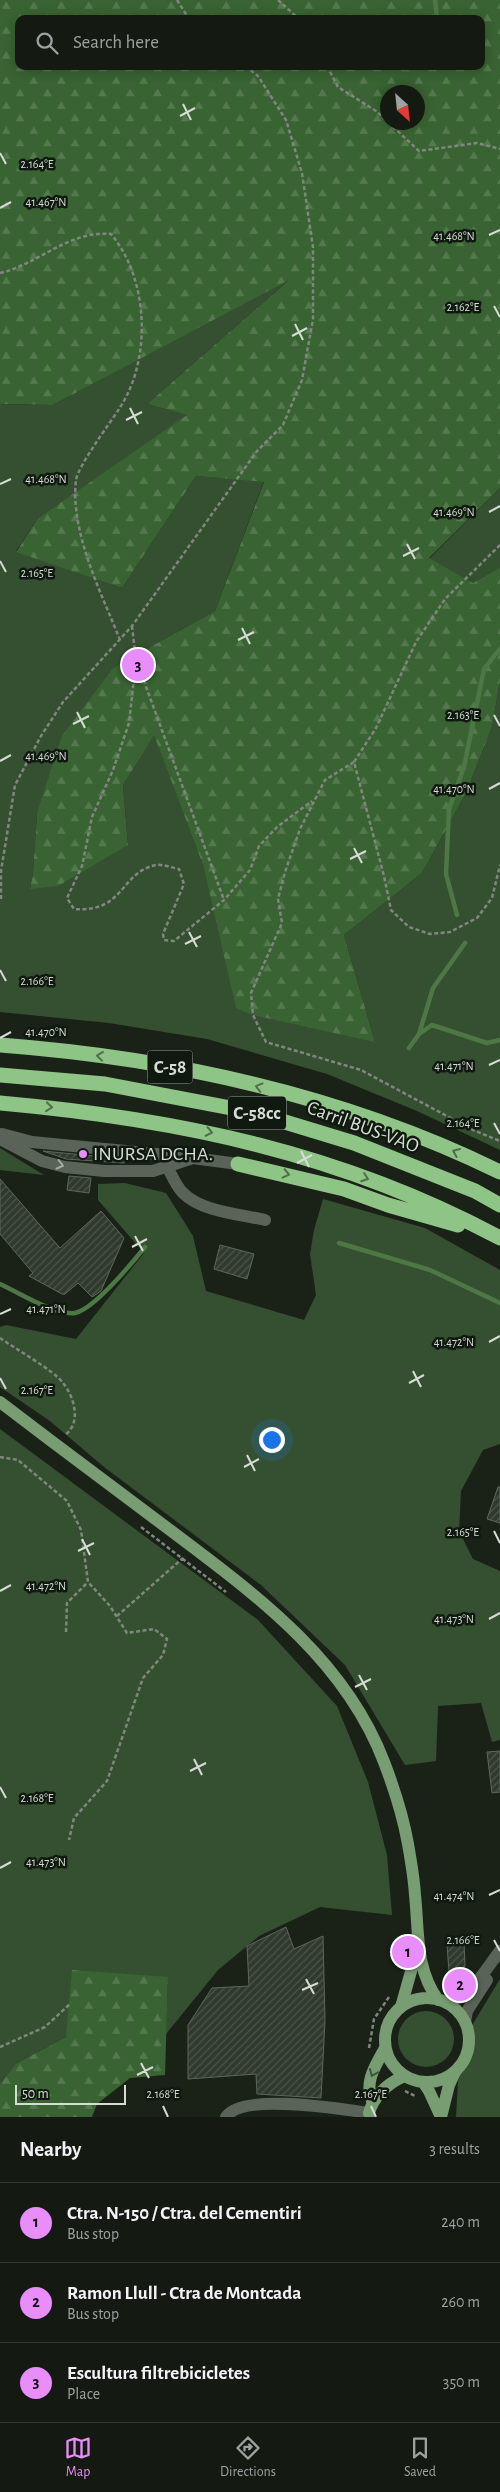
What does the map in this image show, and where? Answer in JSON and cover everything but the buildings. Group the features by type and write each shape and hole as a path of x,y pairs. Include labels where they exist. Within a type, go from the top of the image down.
{"highway":[{"path":"0,1036 31,1048"},
{"name":"C-58","path":"0,1045 127,1059 237,1080 349,1112 412,1134 500,1172"},
{"name":"Carril BUS-VAO","path":"0,1074 105,1084 252,1112 354,1143 475,1191 500,1205"},
{"path":"0,1103 145,1119 254,1143 325,1164 396,1189 499,1237"},
{"path":"238,1164 344,1189 388,1205 499,1237"}],"main road":[{"path":"0,1402 264,1602 304,1639 341,1684 373,1734 398,1805 408,1843 416,1895 418,1948 425,1978 443,2002"},
{"path":"370,2110 369,2080 385,2048 386,2029 401,2007 418,1948"},
{"path":"401,2007 418,1999 443,2002 456,2009 465,2022 469,2035 469,2045 464,2060 449,2085 441,2117"},
{"path":"385,2048 392,2065 404,2076 422,2082 440,2081 456,2072"},
{"path":"370,2110 385,2087 404,2076"},
{"path":"422,2082 429,2091 441,2117"}],"street":[{"path":"0,1134 32,1142 238,1164"},
{"path":"0,1139 42,1160 65,1167 104,1172 153,1171 193,1158"},
{"path":"167,1166 177,1186 192,1201 265,1220"},
{"path":"443,2002 457,2000 471,1988 500,1951"},
{"path":"465,2022 466,2011 500,1956"},
{"path":"226,2117 230,2111 249,2104 306,2105 370,2110"}],"path":[{"path":"177,0 186,15"},
{"path":"278,0 295,15"},
{"path":"1,899 1,871 14,785 63,702 132,626 257,451 283,425 302,380 313,319 313,247 302,173 286,120 258,76 250,70"},
{"path":"329,70 338,87 380,115"},
{"path":"395,130 407,143 419,151 477,143 500,149"},
{"path":"0,272 29,262 78,236 98,232 111,234 122,246 138,291 142,308 142,340 139,362 121,407 105,429 77,478 75,514 93,572 120,640"},
{"path":"500,545 444,599 416,642 376,728 354,762 325,780 312,801 300,829 278,900 282,923 251,993 253,1015 266,1042 361,1070 473,1130 500,1141"},
{"path":"132,626 136,661 129,723 113,770 92,817 82,866 67,898 74,909 91,911 108,904 140,870 158,864 180,869 184,884 163,934 164,940 174,941 224,900 250,870 260,846 277,827 312,801"},
{"path":"136,661 224,900"},
{"path":"354,762 384,876 390,910 409,927 430,934 450,932 477,918 492,898 500,865"},
{"path":"0,1338 63,1382 73,1400 75,1418 69,1432 54,1443"},
{"path":"0,1457 18,1460 66,1501 81,1530 88,1582 117,1616 127,1633 154,1629 167,1639 163,1655 143,1678 107,1781 74,1818 69,1840"},
{"path":"135,1523 233,1598"},
{"path":"117,1616 186,1556"},
{"path":"66,1632 67,1603 88,1582"},
{"path":"368,2051 374,2019 390,1996"},
{"path":"0,2047 45,2027 71,2003"},
{"path":"399,2094 404,2091 418,2099"}],"green space":[{"path":"0,0 500,0 500,488 429,558 473,583 500,567 500,681 492,727 466,793 422,873 344,935 375,1042 253,1015 236,1008 204,868 154,735 123,785 128,845 58,886 30,889 33,873 37,813 62,736 114,667 215,611 264,482 196,476 122,588 16,552 38,518 187,415 147,404 289,280 53,405 0,404"},
{"path":"291,278 147,404 188,415 38,518 16,551 122,588 196,476 264,481 215,611 114,667 37,813 33,873 30,889 128,845 123,785 154,734 204,868 375,1042 344,935 422,873 466,793 492,727 500,681 500,1150 417,1111 327,1074 207,1039 109,1023 0,1012 0,404 53,405"},
{"path":"500,488 500,567 473,583 429,559"},
{"path":"0,1148 44,1175 0,1170"},
{"path":"125,1183 166,1193 193,1236 206,1291 304,1320 316,1295 310,1254 314,1230 323,1199 425,1228 500,1270 500,1444 483,1450 461,1491 459,1531 473,1559 500,1571 500,1740 492,1742 481,1703 438,1706 436,1761 405,1765 345,1665 261,1585 104,1467 50,1421 0,1387 0,1327 6,1325 76,1339 144,1253 98,1200 98,1184"},
{"path":"0,1429 258,1620 337,1706 368,1782 387,1855 392,1915 320,1907 259,1936 218,1970 166,2034 168,1977 66,2037 15,2064 0,2084"},
{"path":"72,1970 168,1977 165,2075 130,2078 97,2104 92,2117 0,2117 0,2084 15,2064 66,2037"},
{"path":"500,1979 500,2117 456,2117 458,2082 471,2027"},
{"path":"420,2011 432,2011 442,2015 450,2023 454,2039 450,2055 442,2063 432,2067 420,2067 410,2063 402,2055 398,2045 398,2033 402,2023 410,2015"}],"waterway":[{"path":"435,0 437,15"},
{"path":"457,915 446,874 449,809 464,767 484,669 500,649"},
{"path":"409,1048 419,1034 433,988 465,943"},
{"path":"419,1034 432,1025 487,1043 500,1040"},
{"path":"339,1243 430,1270 500,1303"},
{"path":"0,1284 37,1303 58,1311 75,1313 83,1310 102,1295 145,1247"}],"place":[{"name":"Escultura filtrebicicletes","path":"138,665"},
{"name":"INURSA DCHA.","path":"83,1154"},
{"name":"Ctra. N-150 / Ctra. del Cementiri","path":"408,1952"},
{"name":"Ramon Llull - Ctra de Montcada","path":"460,1985"}]}
